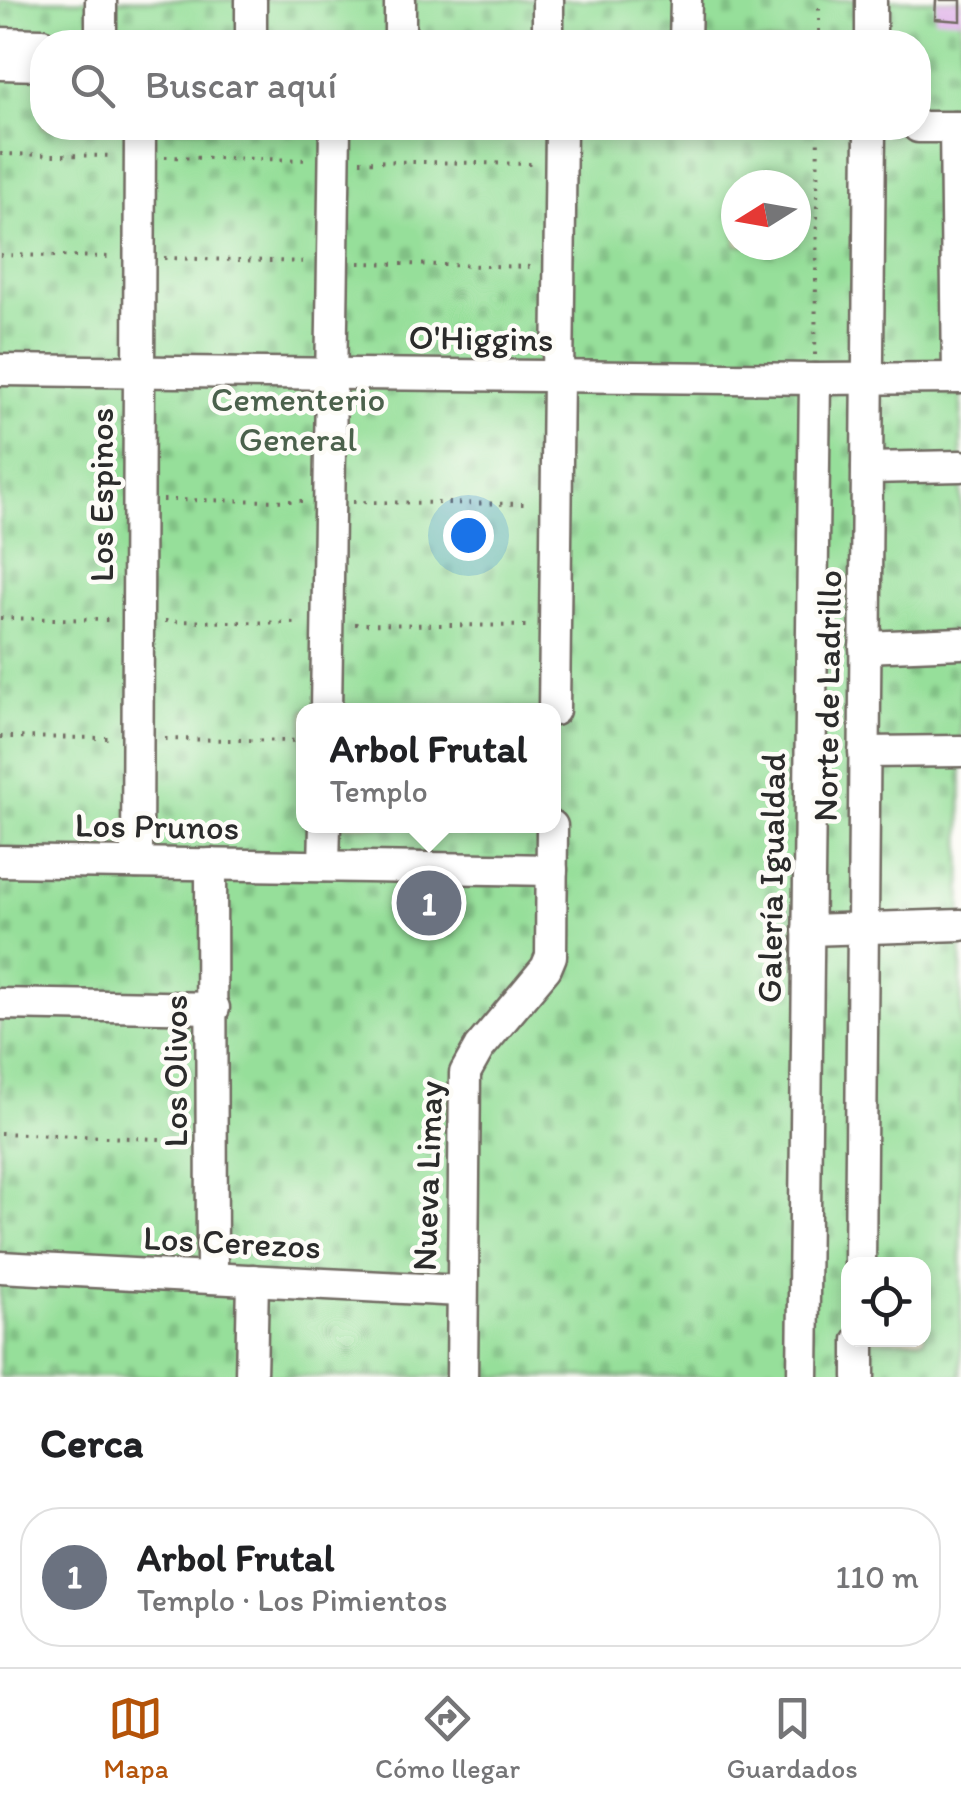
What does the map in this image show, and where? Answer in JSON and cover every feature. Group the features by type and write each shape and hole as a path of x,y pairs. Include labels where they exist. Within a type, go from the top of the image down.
{"street":[{"path":"101,30 102,0"},
{"path":"251,0 252,30"},
{"path":"400,0 400,30"},
{"path":"548,0 548,30"},
{"path":"685,30 686,0"},
{"path":"871,0 871,30"},
{"path":"0,43 30,44"},
{"path":"0,64 30,65"},
{"path":"931,127 958,127 959,378"},
{"path":"326,703 335,140"},
{"path":"554,703 560,140"},
{"name":"Norte de Ladrillo","path":"860,1257 870,140"},
{"name":"Los Espinos","path":"137,862 140,142"},
{"name":"O'Higgins","path":"0,370 815,380 959,378"},
{"name":"Galería Igualdad","path":"803,1377 815,380"},
{"path":"867,468 961,466"},
{"path":"865,647 961,643"},
{"path":"864,752 961,751"},
{"path":"324,866 325,833"},
{"name":"Nueva Limay","path":"462,1377 465,1073 479,1048 546,968 551,956 552,833"},
{"name":"Los Prunos","path":"0,861 552,870"},
{"name":"Los Olivos","path":"211,864 212,1278"},
{"path":"808,930 961,925"},
{"path":"0,1004 214,1008"},
{"name":"Los Cerezos","path":"0,1267 461,1291"},
{"path":"252,1377 254,1280"},
{"path":"859,1347 859,1377"}],"path":[{"path":"819,0 819,30"},
{"path":"815,380 818,140"},
{"path":"0,154 140,142 334,160 560,165"},
{"path":"0,254 559,267"},
{"path":"0,618 555,627"},
{"path":"0,1133 213,1142"}],"green space":[{"name":"Cementerio General","path":"0,0 961,0 961,1377 0,1377"}],"building":[{"path":"936,0 961,0 961,21 935,19"}],"place":[{"name":"Arbol Frutal","path":"429,903"}]}
